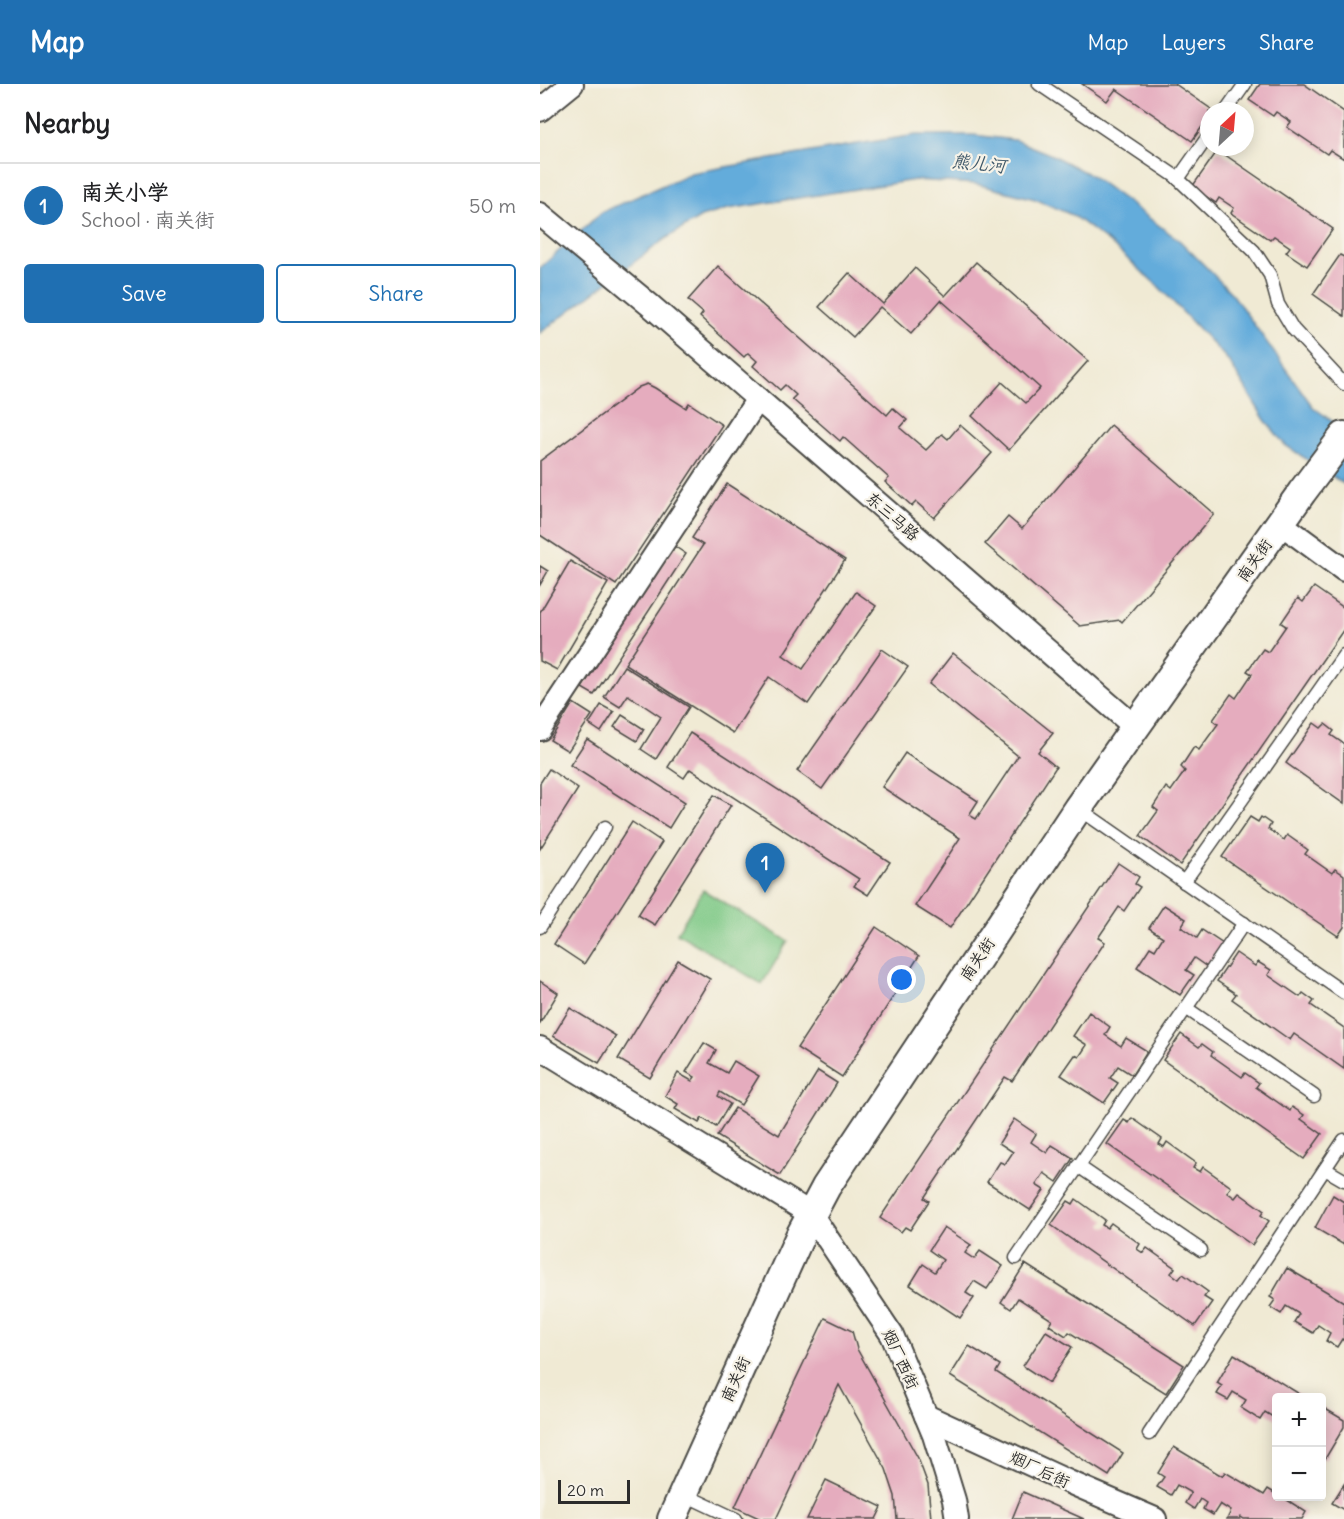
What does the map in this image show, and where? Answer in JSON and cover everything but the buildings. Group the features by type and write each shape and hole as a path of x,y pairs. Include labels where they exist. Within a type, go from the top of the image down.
{"street":[{"path":"540,110 572,84"},
{"name":"东三马路","path":"548,219 1135,727"},
{"path":"540,729 758,399"},
{"name":"南关街","path":"678,1507 800,1236 862,1131 1078,808 1344,436"},
{"path":"1280,523 1344,570"},
{"path":"540,1047 811,1214"},
{"name":"烟厂西街","path":"811,1214 892,1335 926,1416 954,1500 957,1519"},
{"name":"烟厂后街","path":"926,1416 1155,1519"}],"lane":[{"path":"1039,84 1178,179 1254,250 1270,275 1278,304 1293,329 1344,384"},
{"path":"1232,102 1245,84"},
{"path":"1178,179 1200,148"},
{"path":"1184,882 1344,654"},
{"path":"1078,808 1344,993"},
{"path":"540,927 605,828"},
{"path":"1016,1258 1244,923"},
{"path":"1186,1008 1314,1096"},
{"path":"1149,1434 1344,1140"},
{"path":"1078,1166 1201,1250"},
{"path":"1325,1169 1344,1180"},
{"path":"678,1507 736,1519"}],"green space":[{"path":"703,890 788,941 762,984 677,933"}],"water":[{"name":"熊儿河","path":"916,135 973,135 1015,140 1052,155 1092,176 1180,241 1233,295 1313,407 1344,430 1344,484 1285,445 1265,420 1228,360 1159,287 1110,243 1072,215 1035,199 976,184 915,180 728,209 701,217 665,239 540,333 540,268 602,212 691,173"}],"place":[{"name":"南关小学","path":"765,893"}]}
